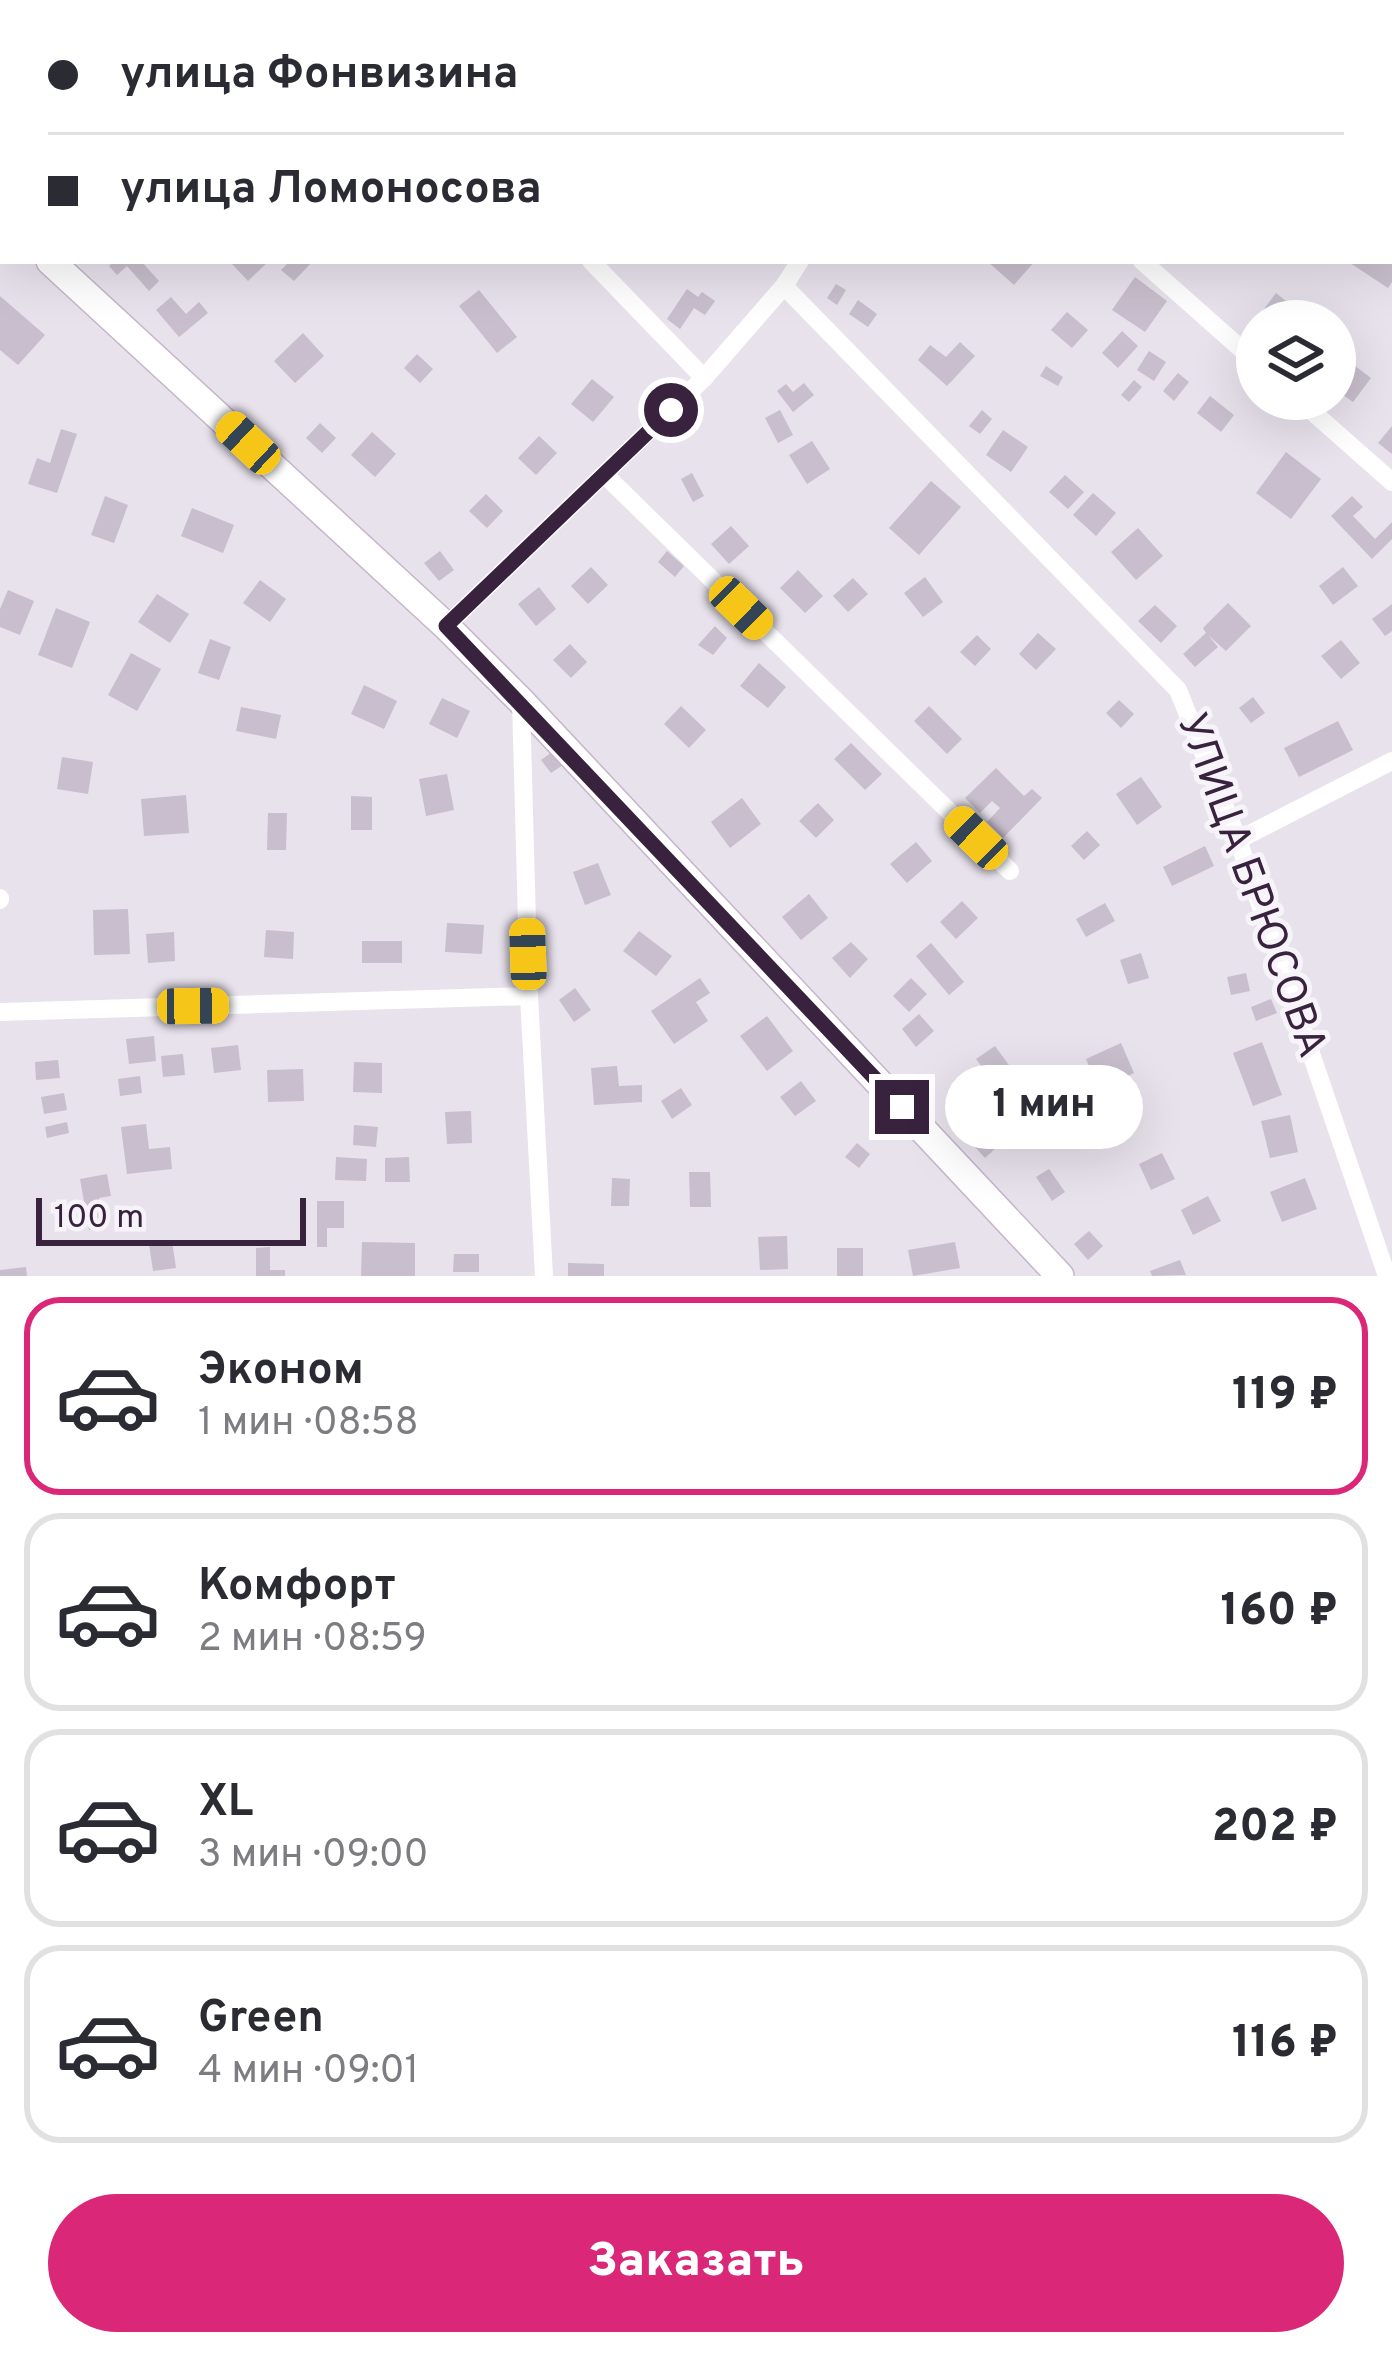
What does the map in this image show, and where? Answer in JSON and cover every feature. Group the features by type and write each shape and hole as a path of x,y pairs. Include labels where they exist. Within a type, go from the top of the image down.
{"street":[{"path":"53,264 446,626 521,701 1060,1276"},
{"path":"594,264 704,378"},
{"path":"446,626 704,378 798,264"},
{"path":"1145,264 1236,344"},
{"name":"УЛИЦА БРЮСОВА","path":"784,286 1178,690 1238,840 1387,1276"},
{"path":"1322,420 1392,482"},
{"path":"606,476 1010,872"},
{"path":"521,701 529,996 544,1276"},
{"path":"1238,840 1392,761"},
{"path":"0,1012 529,996"}],"building":[{"path":"144,264 159,281 149,291 127,266 117,275 109,266"},
{"path":"232,264 266,264 248,281"},
{"path":"287,264 310,264 294,281 281,270"},
{"path":"990,264 1032,264 1014,285"},
{"path":"1352,264 1392,264 1388,288"},
{"path":"1135,277 1167,301 1145,332 1112,310"},
{"path":"836,284 846,290 837,305 827,298"},
{"path":"687,289 715,301 705,315 694,308 680,329 667,319"},
{"path":"479,290 517,337 497,353 459,306"},
{"path":"0,296 45,335 18,365 0,350"},
{"path":"171,297 186,314 199,302 208,313 179,337 156,310"},
{"path":"858,300 877,314 868,327 849,314"},
{"path":"1067,312 1088,330 1072,348 1051,330"},
{"path":"1122,331 1138,346 1118,368 1102,353"},
{"path":"303,333 324,356 295,383 274,361"},
{"path":"960,342 975,356 947,386 918,360 930,345 946,357"},
{"path":"1149,351 1166,362 1154,381 1137,370"},
{"path":"417,354 433,369 420,383 404,368"},
{"path":"1046,366 1063,377 1058,386 1040,376"},
{"path":"1356,367 1371,378 1356,398"},
{"path":"1178,373 1189,382 1174,401 1163,391"},
{"path":"592,379 614,397 593,422 571,404"},
{"path":"1134,380 1142,387 1129,402 1121,395"},
{"path":"804,383 814,395 793,412 777,391 786,384 793,392"},
{"path":"1210,396 1234,415 1221,432 1197,413"},
{"path":"780,410 793,435 778,443 765,418"},
{"path":"982,410 992,419 980,434 969,426"},
{"path":"320,423 336,438 322,453 306,438"},
{"path":"1392,426 1392,454 1378,443"},
{"path":"61,429 77,434 57,493 28,484 37,458 50,463"},
{"path":"1003,430 1028,447 1011,472 986,455"},
{"path":"372,432 396,454 375,477 351,455"},
{"path":"539,436 557,453 536,475 518,458"},
{"path":"812,441 830,469 807,484 789,455"},
{"path":"1286,452 1321,479 1291,519 1256,493"},
{"path":"692,473 704,496 693,502 681,479"},
{"path":"1065,475 1084,492 1068,509 1049,492"},
{"path":"931,481 961,507 919,555 889,528"},
{"path":"1093,493 1116,513 1096,536 1073,515"},
{"path":"486,494 503,511 487,528 469,511"},
{"path":"105,496 128,505 114,543 91,535"},
{"path":"1352,496 1363,507 1353,516 1375,539 1392,522 1392,539 1372,559 1331,516"},
{"path":"192,508 234,525 223,553 181,536"},
{"path":"731,526 749,546 729,564 711,544"},
{"path":"1138,528 1163,556 1136,580 1111,552"},
{"path":"440,551 454,570 439,581 424,563"},
{"path":"667,551 684,566 675,577 658,562"},
{"path":"591,567 608,585 588,604 571,586"},
{"path":"1343,567 1358,586 1333,605 1319,586"},
{"path":"798,570 823,596 805,613 780,588"},
{"path":"925,577 943,602 923,617 904,593"},
{"path":"853,578 868,594 848,612 833,596"},
{"path":"260,580 286,599 270,622 243,603"},
{"path":"539,587 556,609 536,626 518,604"},
{"path":"8,590 34,601 20,635 0,627 0,609"},
{"path":"157,594 189,614 170,643 138,622"},
{"path":"1228,603 1251,626 1226,651 1208,635 1218,647 1195,667 1183,654"},
{"path":"1392,604 1392,631 1385,636 1372,619"},
{"path":"1155,605 1177,626 1161,643 1138,621"},
{"path":"56,608 90,622 72,668 38,655"},
{"path":"715,626 727,638 713,655 698,645"},
{"path":"1038,633 1056,649 1036,670 1019,654"},
{"path":"977,635 991,649 975,666 960,652"},
{"path":"210,639 231,647 219,680 198,673"},
{"path":"1341,640 1360,663 1341,679 1321,656"},
{"path":"570,644 587,662 571,678 553,660"},
{"path":"131,653 161,669 137,711 108,695"},
{"path":"759,663 786,687 768,708 740,686"},
{"path":"364,685 397,701 384,729 351,714"},
{"path":"1253,697 1265,713 1251,723 1239,708"},
{"path":"442,698 470,711 457,738 429,724"},
{"path":"1119,700 1134,714 1121,728 1106,713"},
{"path":"681,706 706,730 689,748 664,724"},
{"path":"929,706 962,739 947,754 914,721"},
{"path":"241,707 281,715 276,739 236,731"},
{"path":"1338,721 1353,750 1299,777 1284,748"},
{"path":"851,743 882,774 865,790 834,759"},
{"path":"556,749 566,763 551,773 541,760"},
{"path":"62,757 93,762 88,794 57,789"},
{"path":"996,768 1024,796 1032,789 1042,798 1003,838 987,822 1000,808 992,801 980,813 965,798"},
{"path":"447,774 454,810 426,816 419,779"},
{"path":"1141,777 1162,807 1137,825 1116,794"},
{"path":"186,795 189,833 144,836 141,799"},
{"path":"351,796 372,797 372,830 351,830"},
{"path":"742,798 761,824 730,848 711,822"},
{"path":"818,803 834,820 816,838 799,821"},
{"path":"268,813 287,813 286,850 267,850"},
{"path":"1087,831 1100,845 1084,860 1071,846"},
{"path":"916,842 932,861 907,883 890,864"},
{"path":"1205,846 1214,866 1172,886 1163,867"},
{"path":"598,863 611,895 585,905 573,872"},
{"path":"809,894 828,918 801,940 782,917"},
{"path":"962,901 978,918 956,939 940,922"},
{"path":"1105,903 1115,921 1086,937 1076,919"},
{"path":"128,909 130,954 94,955 93,910"},
{"path":"447,923 484,925 482,954 445,952"},
{"path":"266,930 294,932 293,959 264,957"},
{"path":"639,931 672,956 656,976 623,951"},
{"path":"174,932 175,961 148,963 146,934"},
{"path":"362,941 402,941 402,963 362,963"},
{"path":"851,942 868,959 850,978 832,958"},
{"path":"931,943 964,982 949,995 916,956"},
{"path":"1141,953 1149,978 1128,984 1120,960"},
{"path":"1246,973 1250,991 1231,995 1227,977"},
{"path":"700,978 710,993 696,1002 708,1021 674,1044 651,1011"},
{"path":"911,978 927,994 909,1012 893,996"},
{"path":"575,988 591,1010 574,1022 559,1000"},
{"path":"1271,999 1277,1013 1256,1021 1251,1007"},
{"path":"919,1014 934,1031 916,1047 902,1029"},
{"path":"767,1016 793,1051 767,1071 740,1036"},
{"path":"154,1036 156,1061 129,1064 126,1039"},
{"path":"1262,1042 1282,1095 1253,1106 1233,1053"},
{"path":"1121,1043 1134,1073 1099,1089 1086,1059"},
{"path":"238,1045 241,1070 214,1073 211,1048"},
{"path":"995,1046 1022,1083 1004,1097 976,1059"},
{"path":"183,1054 185,1075 163,1077 161,1056"},
{"path":"58,1060 60,1078 36,1080 35,1062"},
{"path":"354,1062 382,1063 382,1093 353,1092"},
{"path":"617,1066 619,1086 642,1085 642,1102 594,1105 591,1068"},
{"path":"303,1069 304,1101 268,1102 267,1070"},
{"path":"140,1076 142,1093 120,1096 118,1079"},
{"path":"801,1081 816,1101 795,1116 780,1097"},
{"path":"681,1088 692,1105 672,1119 661,1101"},
{"path":"64,1093 67,1110 44,1114 41,1097"},
{"path":"471,1111 472,1143 447,1144 445,1112"},
{"path":"991,1115 1010,1135 985,1158 966,1137"},
{"path":"1290,1115 1298,1152 1270,1158 1261,1121"},
{"path":"67,1122 69,1133 47,1138 45,1127"},
{"path":"146,1124 149,1149 170,1147 172,1169 127,1174 121,1127"},
{"path":"354,1125 378,1127 376,1147 353,1145"},
{"path":"857,1143 870,1154 859,1168 845,1157"},
{"path":"1162,1153 1175,1179 1151,1190 1139,1164"},
{"path":"336,1157 367,1159 366,1181 335,1180"},
{"path":"409,1157 410,1182 385,1182 385,1158"},
{"path":"1049,1169 1065,1192 1052,1201 1036,1177"},
{"path":"689,1172 710,1172 711,1207 690,1207"},
{"path":"107,1174 111,1196 99,1198 105,1227 89,1230 80,1179"},
{"path":"612,1178 630,1179 629,1206 611,1206"},
{"path":"1305,1178 1317,1209 1282,1222 1270,1192"},
{"path":"1208,1196 1221,1221 1193,1235 1181,1210"},
{"path":"317,1201 344,1201 344,1228 327,1228 327,1247 317,1247"},
{"path":"1089,1231 1103,1246 1088,1260 1074,1244"},
{"path":"787,1236 788,1269 760,1270 758,1237"},
{"path":"172,1241 176,1268 153,1271 149,1244"},
{"path":"362,1242 415,1243 415,1276 361,1276"},
{"path":"955,1242 960,1268 913,1276 908,1250"},
{"path":"270,1247 270,1270 285,1270 285,1276 256,1276 256,1248"},
{"path":"837,1248 863,1248 863,1276 837,1276"},
{"path":"454,1254 479,1254 479,1272 453,1272"},
{"path":"1180,1260 1186,1275 1152,1276 1150,1271"},
{"path":"568,1263 604,1264 604,1276 568,1276"},
{"path":"26,1267 27,1276 0,1276 0,1270"}],"route":[{"path":"671,410 446,626 902,1107"}]}
